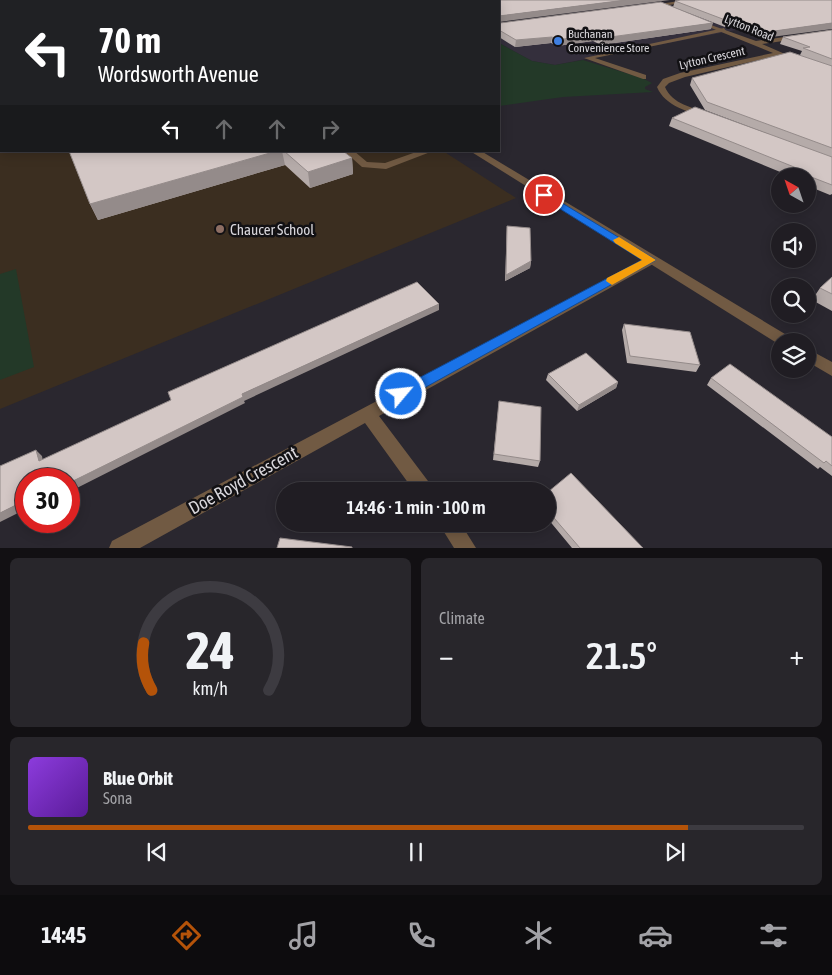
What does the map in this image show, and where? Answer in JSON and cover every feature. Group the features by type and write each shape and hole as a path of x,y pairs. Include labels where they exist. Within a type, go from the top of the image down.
{"street":[{"path":"644,6 697,0"},
{"path":"659,4 675,11"},
{"name":"Lytton Road","path":"690,17 790,56"},
{"path":"643,77 587,58 724,30"},
{"path":"756,43 832,32"},
{"name":"Lytton Crescent","path":"716,119 664,96 661,87 666,81 683,75 781,53"},
{"path":"349,152 365,165 386,166 426,152"},
{"path":"476,152 772,333"},
{"name":"Doe Royd Crescent","path":"119,548 651,260"},
{"path":"816,360 832,370"},
{"path":"367,413 418,482"},
{"path":"455,532 466,548"}],"shaded area":[{"path":"678,6 736,30 555,65 532,61 500,44 500,26"},
{"name":"Chaucer School","path":"0,152 445,152 516,198 0,409"}],"green space":[{"path":"500,44 532,61 555,65 583,60 642,78 652,83 645,87 645,89 653,92 563,97 500,106"},
{"path":"16,269 34,367 0,380 0,274"}],"building":[{"path":"500,0 626,0 500,16"},
{"path":"832,0 832,23 767,32 733,20 728,21 675,1"},
{"path":"661,2 713,23 603,38 595,34 558,40 552,37 516,40 500,31 500,23"},
{"path":"832,30 832,59 803,48 810,47 783,37"},
{"path":"790,52 832,66 832,148 707,102 692,78"},
{"path":"695,107 832,157 832,185 816,179 816,168 797,168 672,118"},
{"path":"69,152 273,152 90,204"},
{"path":"285,152 344,152 352,158 308,172"},
{"path":"507,226 530,228 531,261 506,275"},
{"path":"832,277 832,294 820,288"},
{"path":"417,282 439,304 242,394 243,397 80,478 80,468 15,468 15,506 0,513 0,466 36,450 39,461 171,400 168,392"},
{"path":"624,324 690,332 700,365 630,356"},
{"path":"586,353 618,382 579,405 548,374"},
{"path":"730,364 832,437 832,466 826,461 824,463 711,378"},
{"path":"499,401 541,407 540,461 494,454"},
{"path":"571,473 643,548 580,548 556,520 556,485"},
{"path":"280,538 352,547 352,548 277,548"}],"slow traffic":[{"path":"612,281 651,260 619,240"}],"place":[{"name":"Buchanan Convenience Store","path":"558,41"},
{"name":"Chaucer School","path":"220,229"}],"route":[{"path":"401,394 651,260 544,195"}]}
